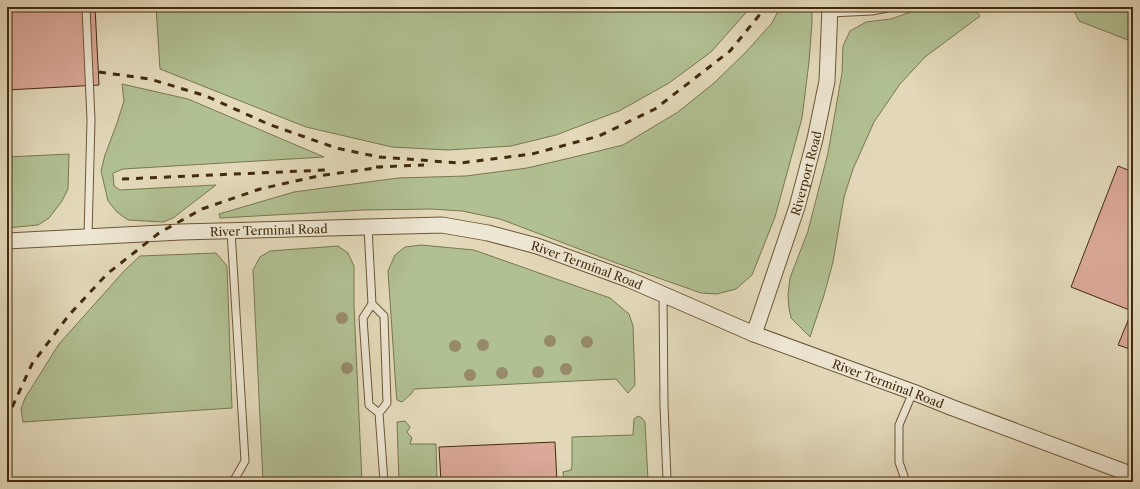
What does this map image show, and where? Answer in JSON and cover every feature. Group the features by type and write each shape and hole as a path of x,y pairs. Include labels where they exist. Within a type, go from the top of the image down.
{"street":[{"name":"Riverport Road","path":"754,334 797,207 815,139 827,81 830,10"},
{"name":"River Terminal Road","path":"7,241 88,236 442,225 488,233 537,246 630,280 754,334 914,392 1133,475"}],"lane":[{"path":"86,7 91,120 88,236"},
{"path":"830,10 872,11 892,7"},
{"path":"368,227 372,304 363,318 369,405 379,413"},
{"path":"231,231 245,461 233,482"},
{"path":"663,294 664,405 667,479"},
{"path":"372,304 384,316 387,403 379,413 384,482"},
{"path":"906,482 899,462 899,425 914,392"}],"green space":[{"path":"156,7 751,7 711,52 669,83 619,111 556,135 511,146 448,150 392,147 306,127 160,69"},
{"path":"780,7 812,7 809,62 802,118 775,217 752,275 736,289 717,294 701,293 500,219 462,211 432,209 364,210 220,218 219,214 294,192 398,178 466,176 527,168 623,145 678,112 714,83 746,52 772,23"},
{"path":"924,7 973,7 980,16 925,57 900,84 874,122 853,169 844,197 833,262 810,337 791,318 788,295 790,278 808,231 828,153 842,73 843,46 850,31 866,22 891,19"},
{"path":"1072,7 1133,7 1133,42 1079,21"},
{"path":"122,84 188,99 324,157 123,169 113,173 114,186 120,190 216,185 173,218 163,222 128,220 117,212 108,201 101,171 124,101"},
{"path":"69,154 68,189 62,201 49,218 38,225 7,228 7,157"},
{"path":"421,245 474,250 610,298 629,314 633,326 635,385 628,393 616,379 414,389 412,393 402,402 397,400 388,271 395,255 405,247"},
{"path":"338,246 348,253 354,266 354,306 362,482 263,482 253,270 260,257 270,251"},
{"path":"216,253 227,266 232,408 23,422 21,409 25,398 59,344 125,270 140,256"},
{"path":"638,416 645,422 648,480 564,482 563,472 571,470 572,466 572,437 633,435 634,419"},
{"path":"405,421 410,427 407,432 412,438 410,444 436,444 437,482 399,482 397,422"}],"building":[{"path":"95,7 99,85 7,90 7,10"},
{"path":"1118,166 1133,172 1133,350 1118,345 1132,311 1071,287"},
{"path":"555,442 557,482 441,482 439,447"},
{"path":"677,478 677,482 602,482 648,480"}],"railway":[{"path":"99,72 150,79 206,96 268,124 336,148 379,157 460,163 532,154 599,136 655,109 730,51 766,7"},
{"path":"376,167 424,165"},
{"path":"7,420 32,364 69,315 107,274 159,233 202,209 260,189 318,176 382,167"},
{"path":"122,179 326,170"}]}
